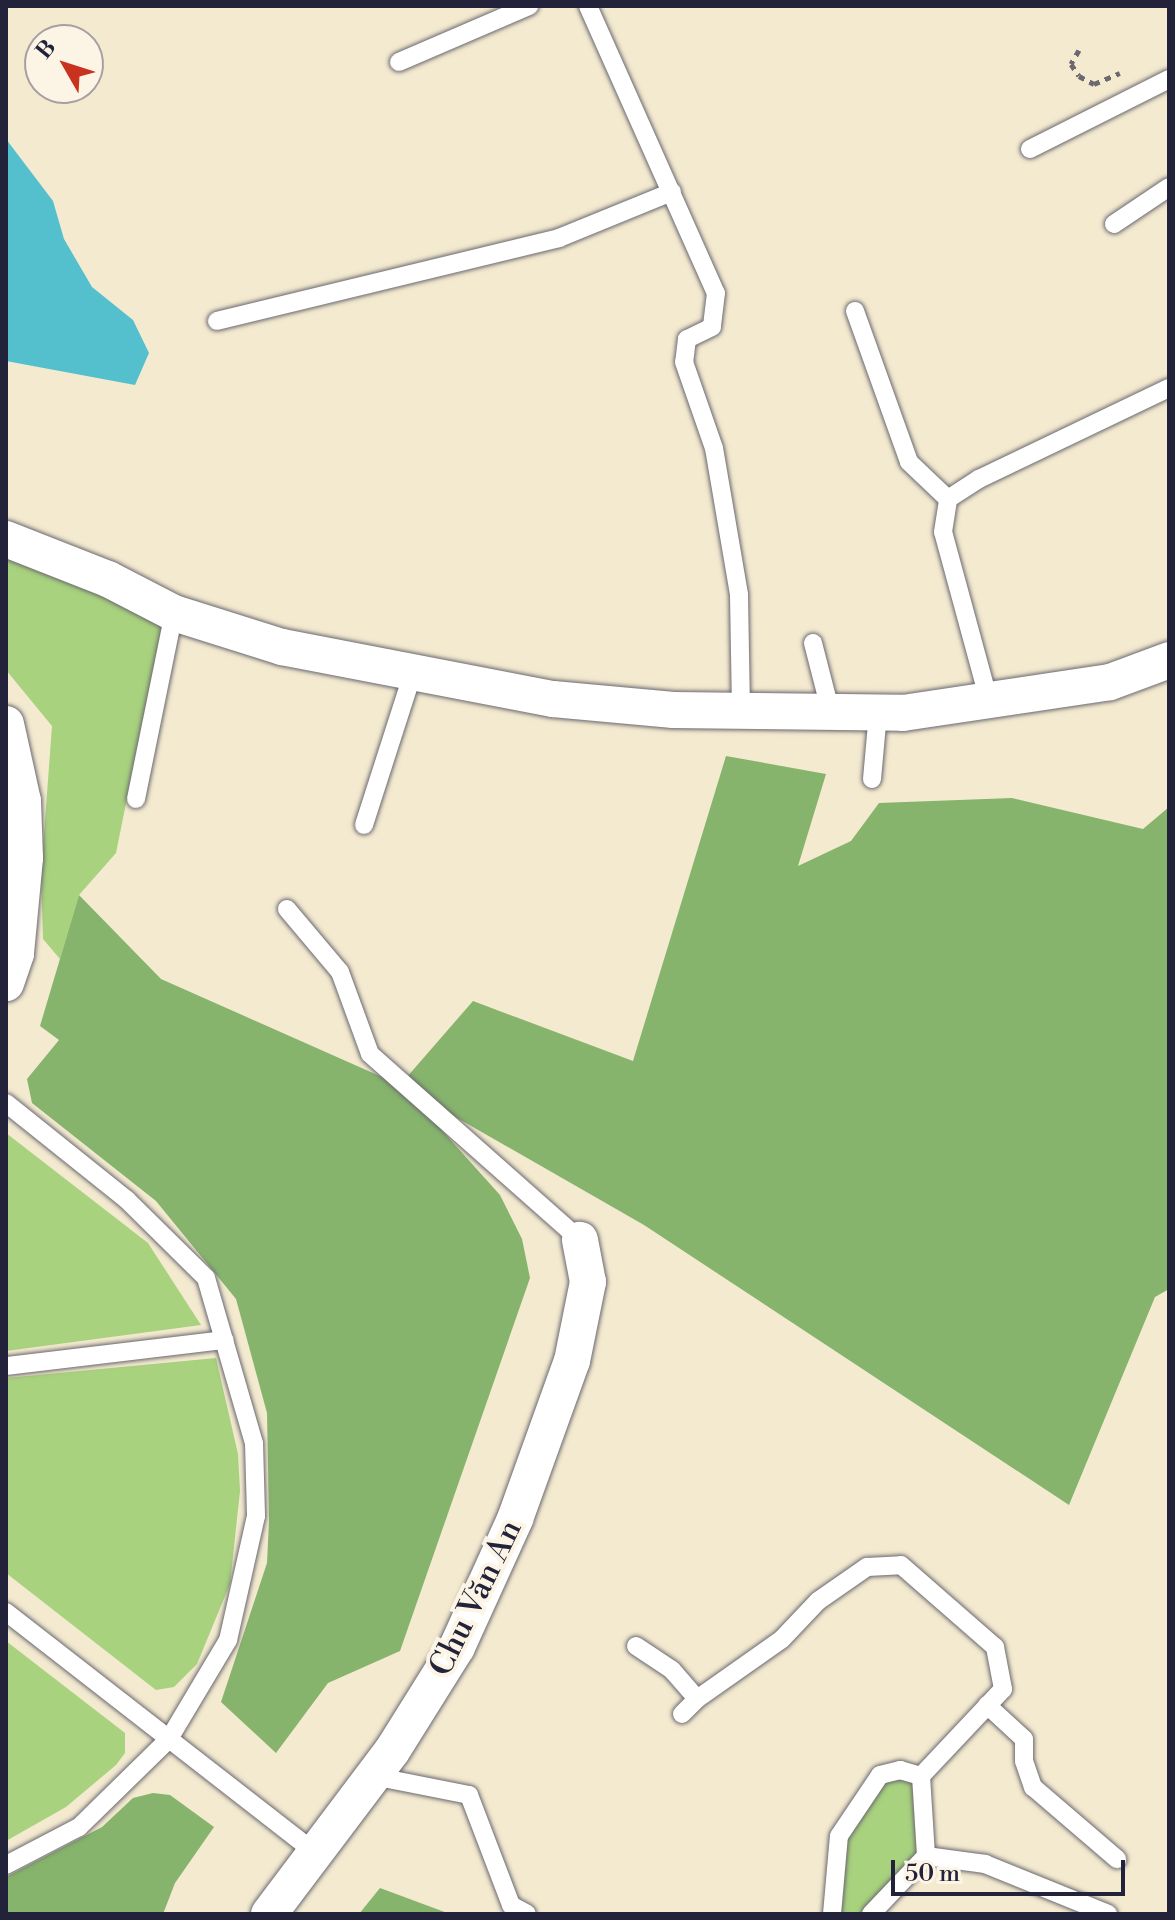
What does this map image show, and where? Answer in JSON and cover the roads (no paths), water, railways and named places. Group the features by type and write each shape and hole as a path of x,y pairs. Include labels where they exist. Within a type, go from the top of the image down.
{"street":[{"path":"6,539 108,579 174,613 282,647 553,699 741,712 878,713 989,701 1110,682 1169,660"},
{"path":"6,724 23,801 25,858 16,954 6,983"},
{"name":"Chu Văn An","path":"269,1914 373,1776 457,1647 515,1519 572,1361 588,1282 580,1240"}],"lane":[{"path":"399,62 529,6"},
{"path":"588,6 716,293 712,327 687,339 684,362 714,448 739,595 741,712"},
{"path":"1030,149 1169,79"},
{"path":"1114,224 1169,187"},
{"path":"217,321 559,238 672,192"},
{"path":"855,311 909,462 948,499"},
{"path":"989,701 943,532 948,499 979,479 1169,388"},
{"path":"136,799 174,613"},
{"path":"813,643 831,713"},
{"path":"364,825 413,672"},
{"path":"872,779 878,713"},
{"path":"287,909 340,972 370,1054 580,1240"},
{"path":"6,1103 127,1200 206,1278 254,1443 256,1516 228,1640 169,1739 79,1827 6,1865"},
{"path":"6,1366 224,1340"},
{"path":"682,1714 697,1699 782,1639 818,1601 867,1567 901,1565 995,1647 1003,1689 921,1776 926,1856 871,1914"},
{"path":"6,1612 316,1853"},
{"path":"636,1646 672,1670 697,1699"},
{"path":"987,1705 1024,1739 1024,1761 1033,1787 1117,1859"},
{"path":"832,1914 839,1836 880,1775 900,1770 921,1776"},
{"path":"373,1776 469,1795 511,1905 527,1914"},
{"path":"926,1856 985,1864 1108,1914"}],"water":[{"path":"6,139 53,201 64,239 92,287 133,320 149,353 135,385 6,361"}]}
